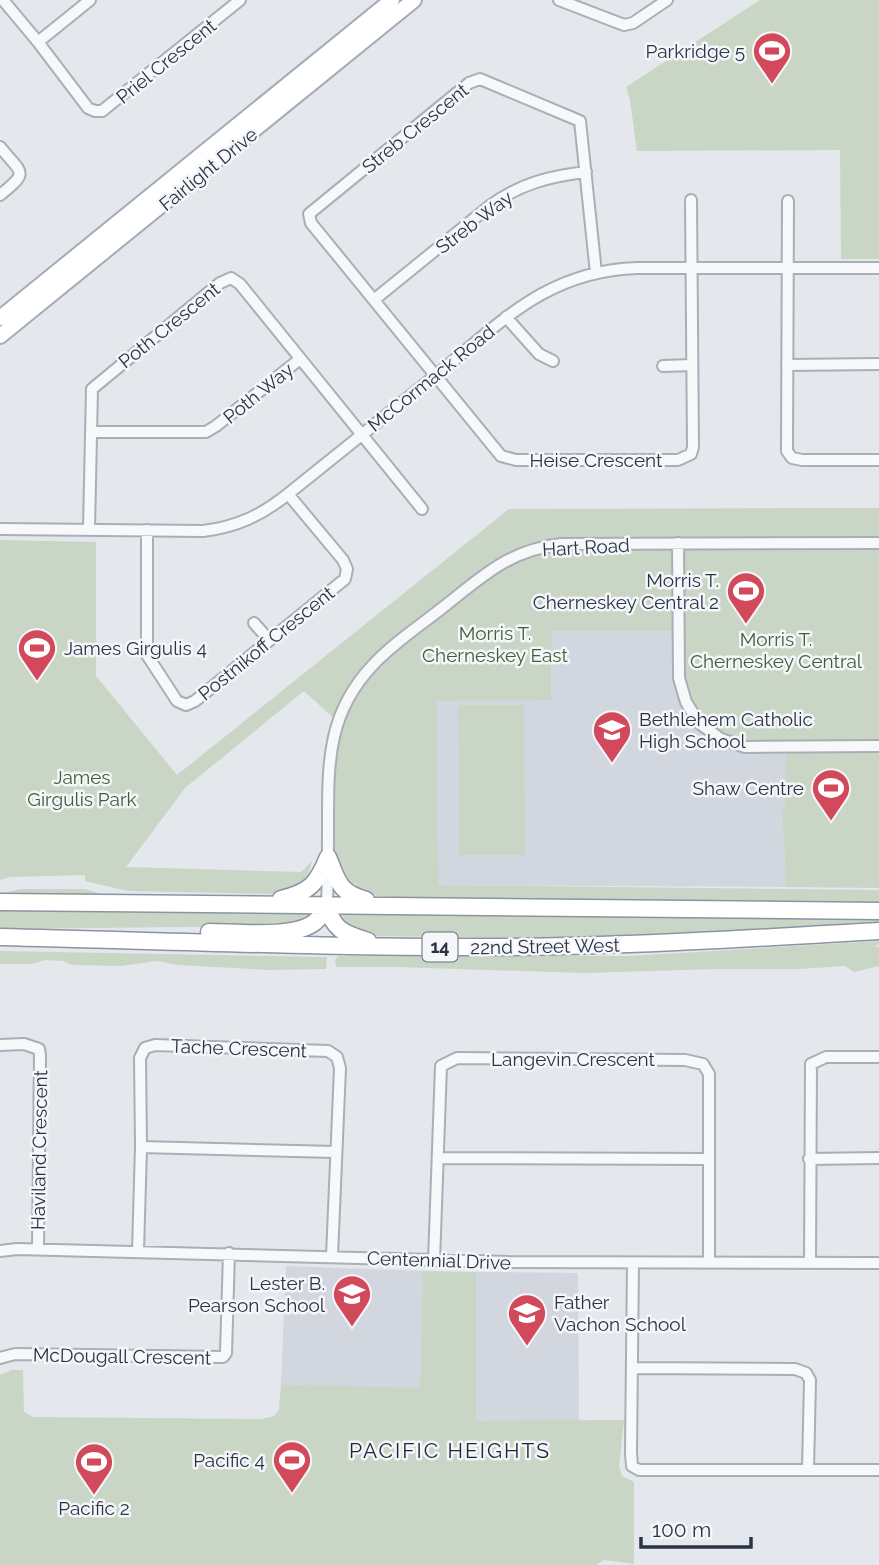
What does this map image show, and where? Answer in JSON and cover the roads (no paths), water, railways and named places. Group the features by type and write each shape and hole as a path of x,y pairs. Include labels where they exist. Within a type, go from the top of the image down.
{"highway":[{"path":"266,903 310,889 328,857"},
{"path":"328,857 336,879 344,891 378,905"},
{"name":"22nd Street West","path":"0,902 879,911"},
{"path":"83,939 146,932 298,930 315,922 327,904"},
{"path":"327,904 330,916 338,928 354,937 381,946"},
{"name":"22nd Street West","path":"0,937 509,947 659,944 879,930"}],"main road":[{"name":"Fairlight Drive","path":"0,318 392,0"},
{"name":"Fairlight Drive","path":"0,336 414,0"}],"street":[{"name":"Priel Crescent","path":"3,0 88,108 95,111 102,111 240,0"},
{"path":"38,42 90,0"},
{"path":"559,0 624,25 633,23 667,0"},
{"name":"Streb Crescent","path":"436,375 311,223 309,214 469,83 480,79 577,118 581,125 596,273"},
{"path":"0,147 20,174 18,181 0,195"},
{"name":"Streb Way","path":"375,299 501,198 533,182 586,172"},
{"name":"Heise Crescent","path":"436,375 499,454 507,459 684,459 693,451 691,200"},
{"path":"788,201 789,455 802,460 879,460"},
{"name":"McCormack Road","path":"0,529 203,531 231,526 262,513 506,317 545,291 596,273 622,269 879,268"},
{"name":"Poth Crescent","path":"89,530 92,389 225,279 231,278 240,284 422,509"},
{"path":"506,317 539,355 553,361"},
{"name":"Poth Way","path":"91,432 206,432 300,359"},
{"path":"787,365 879,364"},
{"path":"663,366 692,365"},
{"name":"Postnikoff Crescent","path":"147,530 146,650 150,663 177,701 186,705 195,701 341,583 347,574 344,560 288,494"},
{"path":"678,543 679,678 686,702 699,723 721,739 746,747 879,746"},
{"name":"Hart Road","path":"327,904 328,771 333,733 352,691 382,656 499,563 517,555 561,544 879,543"},
{"path":"254,623 269,640"},
{"name":"Haviland Crescent","path":"0,1045 34,1046 39,1049 38,1249"},
{"name":"Tache Crescent","path":"138,1251 140,1058 145,1048 155,1045 333,1053 337,1057 340,1068 332,1256"},
{"path":"810,1262 811,1063 826,1057 879,1057"},
{"name":"Langevin Crescent","path":"434,1261 441,1066 457,1058 685,1060 703,1064 709,1074 709,1263"},
{"path":"141,1147 336,1152"},
{"path":"439,1158 708,1159"},
{"path":"810,1159 879,1158"},
{"name":"Centennial Drive","path":"0,1251 38,1249 229,1253 434,1261 879,1263"},
{"name":"McDougall Crescent","path":"0,1358 15,1354 223,1357 226,1353 229,1253"},
{"path":"633,1263 632,1466 639,1470 879,1470"},
{"path":"632,1368 795,1369 806,1373 810,1380 808,1469"}],"place":[{"name":"Parkridge 5","path":"772,85"},
{"name":"Morris T. Cherneskey Central 2","path":"746,625"},
{"name":"James Girgulis 4","path":"37,682"},
{"name":"Bethlehem Catholic High School","path":"612,764"},
{"name":"Shaw Centre","path":"831,822"},
{"name":"Lester B. Pearson School","path":"352,1328"},
{"name":"Father Vachon School","path":"527,1347"},
{"name":"Pacific 4","path":"292,1494"},
{"name":"Pacific 2","path":"94,1496"}],"district":[{"name":"PACIFIC HEIGHTS","path":"450,1451"}],"park label":[{"name":"Morris T. Cherneskey East","path":"495,644"},
{"name":"Morris T. Cherneskey Central","path":"776,650"},
{"name":"James Girgulis Park","path":"82,788"}]}
